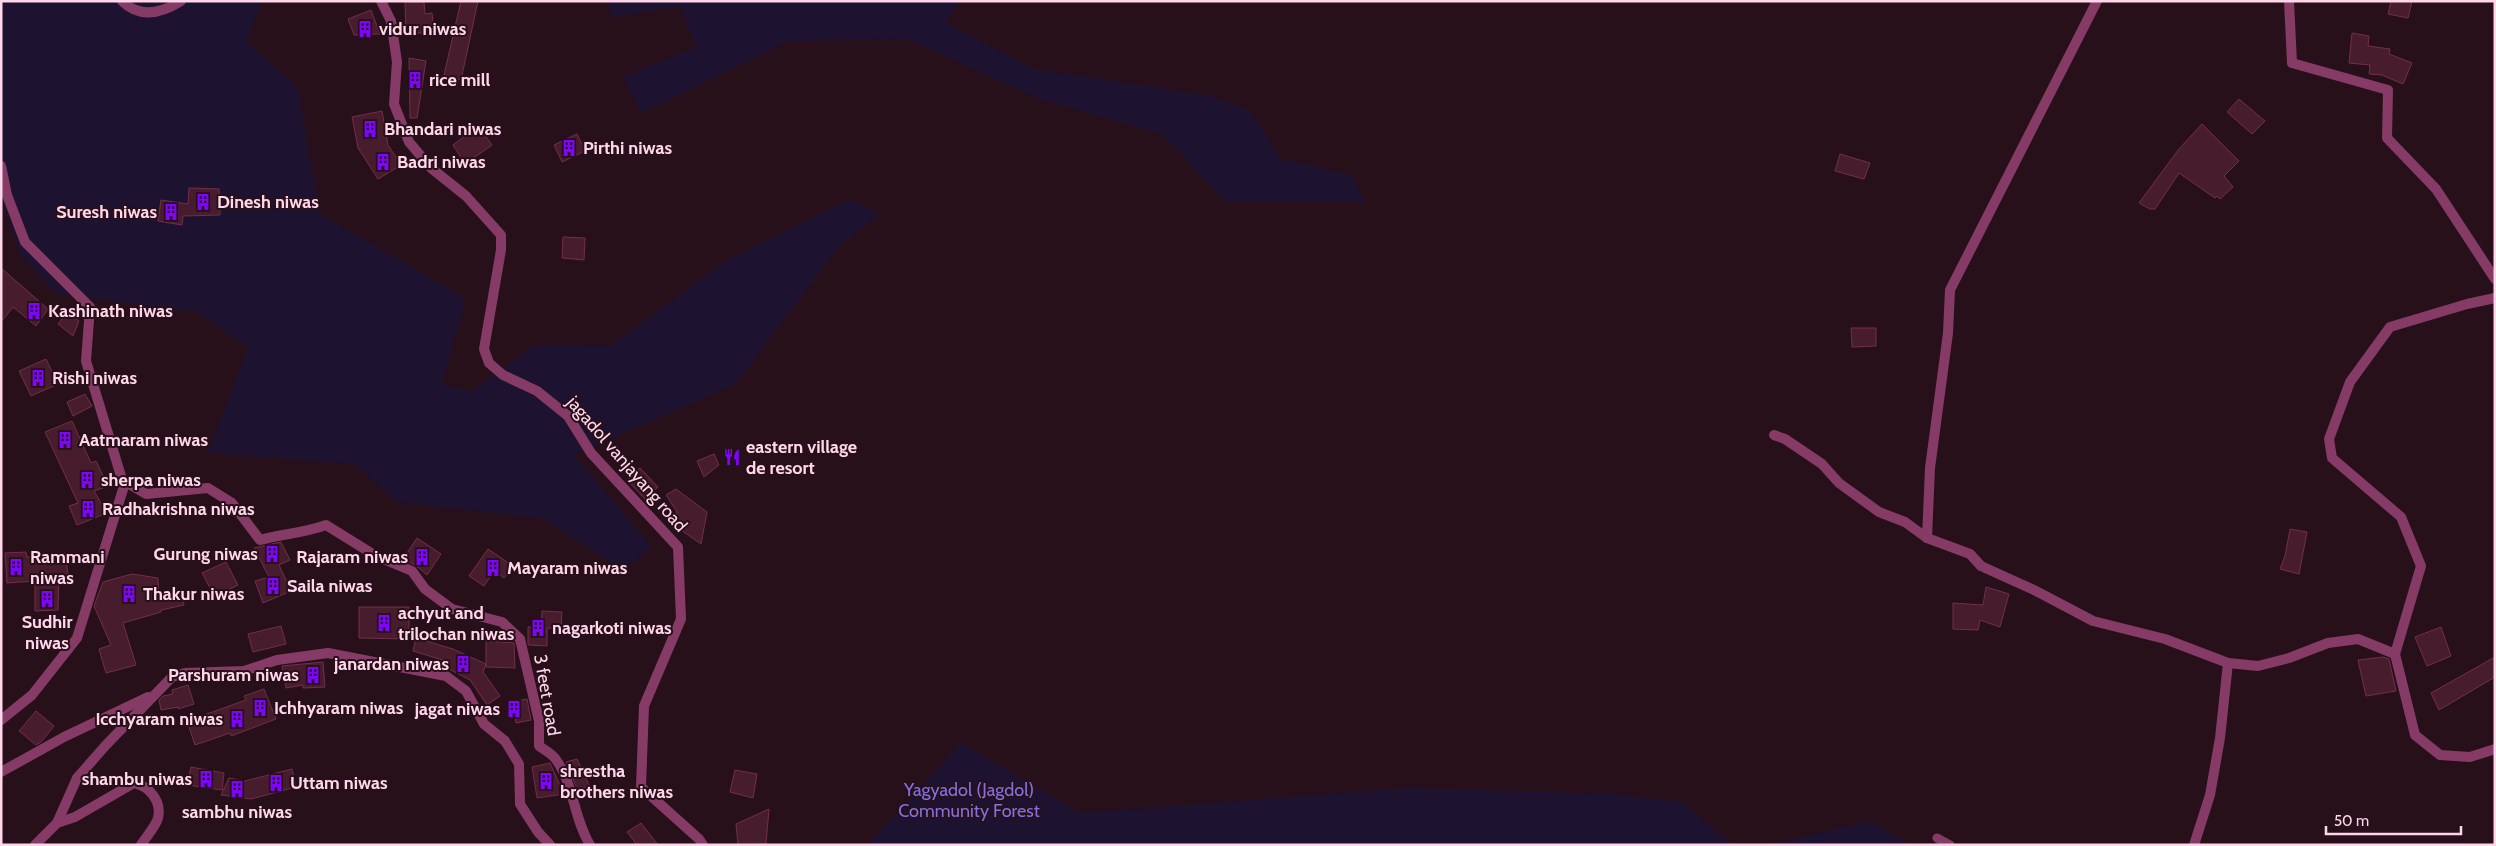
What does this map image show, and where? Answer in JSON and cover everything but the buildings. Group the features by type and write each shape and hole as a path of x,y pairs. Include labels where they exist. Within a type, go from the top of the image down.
{"street":[{"path":"122,1 144,13 157,13 181,1"},
{"name":"jagadol vanjayang road","path":"381,1 391,21 397,62 394,104 409,142 431,168 466,196 501,235 501,250 484,349 489,363 503,375 537,391 568,416 591,453 678,548 681,619 644,706 641,787 700,839 703,845"},
{"path":"1927,538 1930,468 1948,333 1950,290 2097,1"},
{"path":"2289,1 2292,63 2388,90 2387,138 2436,189 2495,278"},
{"path":"1,166 8,195 25,242 90,307 86,361 124,486 77,638 32,695 1,720"},
{"path":"2495,298 2467,304 2390,327 2350,382 2328,439 2332,458 2401,517 2421,566 2394,654 2415,735 2440,755 2470,757 2495,749"},
{"path":"1774,435 1785,439 1822,464 1858,498 1879,512 1905,522 1927,538 1970,554 1981,566 2034,590 2082,617 2166,639 2228,663 2258,666 2289,658 2328,643 2358,639 2394,654"},
{"name":"3 feet road","path":"122,480 146,494 208,488 232,503 260,540 284,533 306,532 326,524 376,556 412,571 424,589 452,610 502,622 520,639 539,721 539,746 557,759 570,790 584,834 590,845"},
{"path":"34,845 57,823 77,778 153,694 172,677 185,673 244,671 277,660 328,653 446,676 466,691 484,724 505,741 519,764 520,804 538,832 550,845"},
{"path":"2194,845 2210,795 2220,738 2228,663"},
{"path":"1,772 64,737 153,694"},
{"path":"57,823 74,817 134,783 144,785 156,798 158,818 141,845"}],"lane":[{"path":"1937,838 1950,845"}],"green space":[{"path":"1,1 263,1 246,41 298,88 320,214 466,299 442,384 471,392 533,346 612,345 727,260 850,199 879,214 839,246 735,384 574,455 652,548 622,569 544,519 398,502 354,464 208,453 248,347 197,312 57,294 21,256 1,199"},
{"path":"608,1 959,1 946,23 1034,69 1208,95 1250,111 1281,159 1352,175 1365,201 1225,201 1162,134 1039,99 908,39 789,41 641,113 623,77 697,47 680,7 612,17"},
{"name":"Yagyadol (Jagdol) Community Forest","path":"961,743 1080,813 1410,788 1614,794 1682,802 1733,845 867,845"},
{"path":"1871,821 1910,845 1767,845"}],"place":[{"name":"vidur niwas","path":"365,29"},
{"name":"rice mill","path":"415,80"},
{"name":"Bhandari niwas","path":"370,129"},
{"name":"Pirthi niwas","path":"569,148"},
{"name":"Badri niwas","path":"383,162"},
{"name":"Dinesh niwas","path":"203,202"},
{"name":"Suresh niwas","path":"171,212"},
{"name":"Kashinath niwas","path":"34,311"},
{"name":"Rishi niwas","path":"38,378"},
{"name":"Aatmaram niwas","path":"65,440"},
{"name":"eastern village de resort","path":"732,457"},
{"name":"sherpa niwas","path":"87,480"},
{"name":"Radhakrishna niwas","path":"88,509"},
{"name":"Gurung niwas","path":"272,554"},
{"name":"Rajaram niwas","path":"422,557"},
{"name":"Rammani niwas","path":"16,567"},
{"name":"Mayaram niwas","path":"493,568"},
{"name":"Saila niwas","path":"273,586"},
{"name":"Thakur niwas","path":"129,594"},
{"name":"Sudhir niwas","path":"47,599"},
{"name":"achyut and trilochan niwas","path":"384,623"},
{"name":"nagarkoti niwas","path":"538,628"},
{"name":"janardan niwas","path":"463,664"},
{"name":"Parshuram niwas","path":"313,675"},
{"name":"Ichhyaram niwas","path":"260,708"},
{"name":"jagat niwas","path":"514,709"},
{"name":"Icchyaram niwas","path":"237,719"},
{"name":"shambu niwas","path":"206,779"},
{"name":"shrestha brothers niwas","path":"546,781"},
{"name":"Uttam niwas","path":"276,783"},
{"name":"sambhu niwas","path":"237,789"}]}
